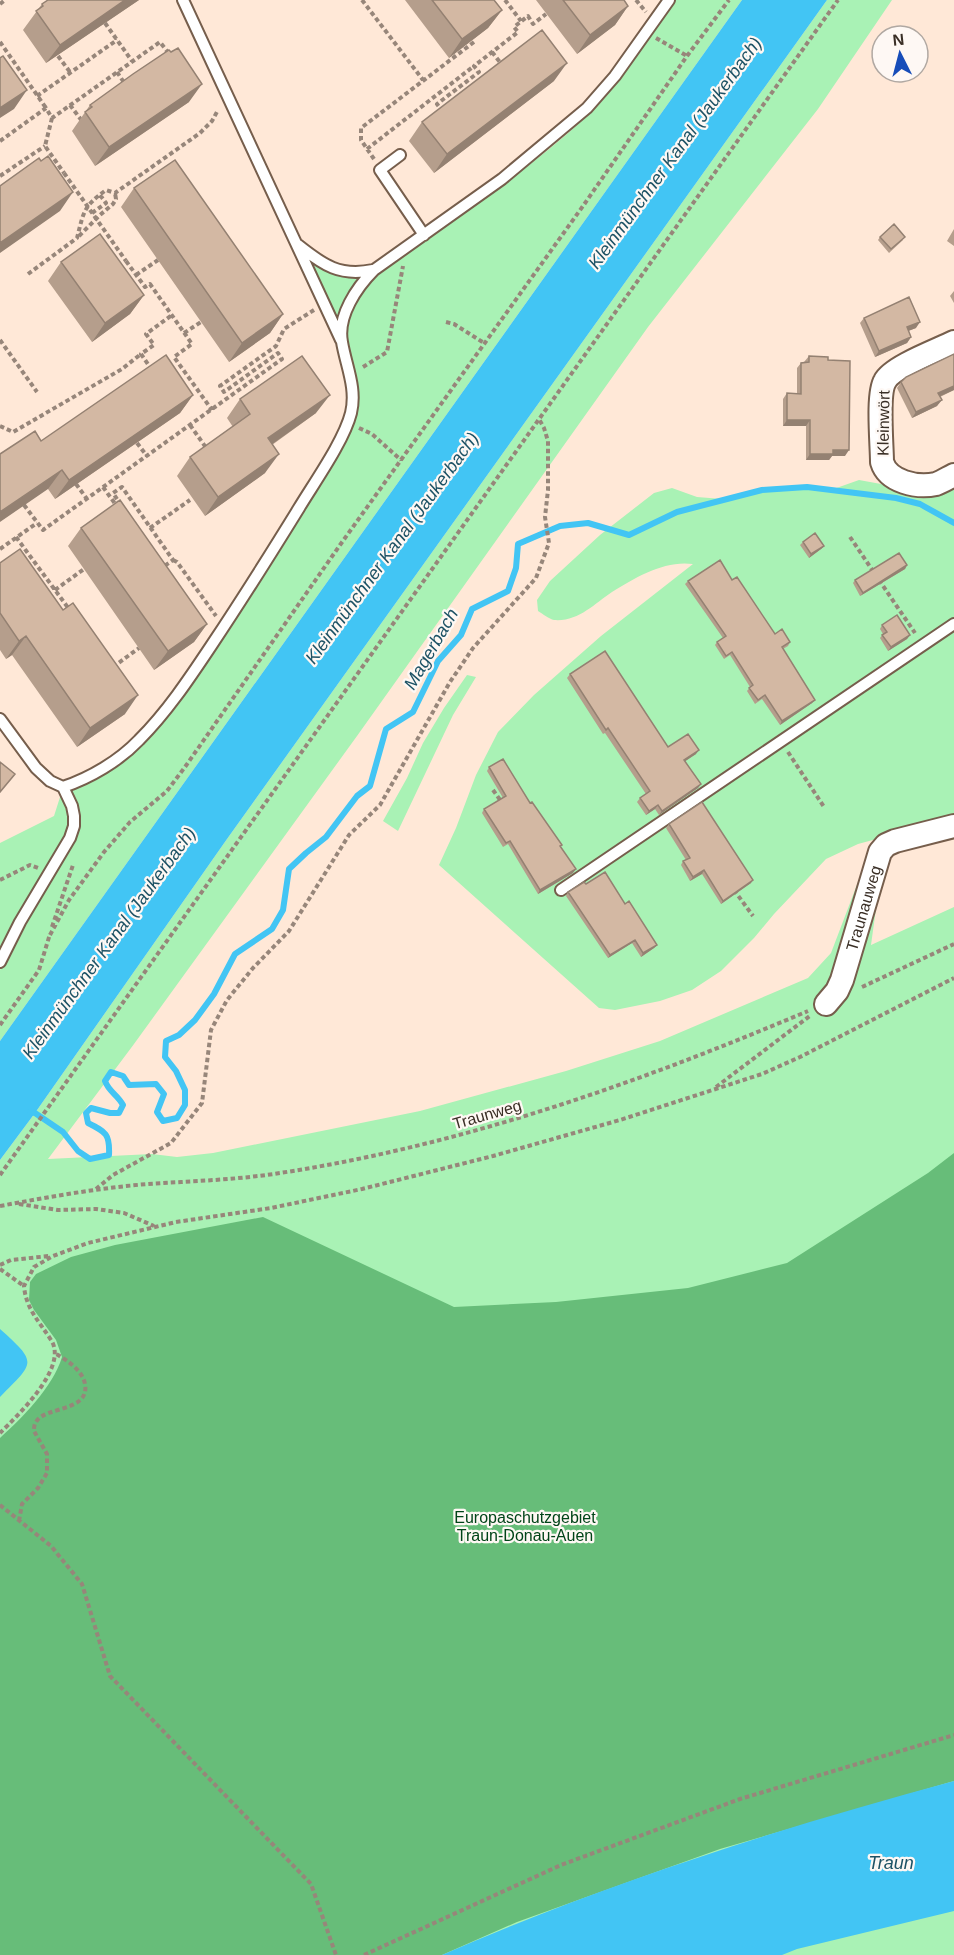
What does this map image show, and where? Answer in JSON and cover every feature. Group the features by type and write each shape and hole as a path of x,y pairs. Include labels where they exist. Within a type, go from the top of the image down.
{"street":[{"name":"Kleinwört","path":"954,342 894,372 885,381 881,393 884,470 894,478 924,485 937,483 954,475"},
{"name":"Traunauweg","path":"826,1004 837,991 842,980 880,852 886,845 895,841 954,826"}],"lane":[{"path":"63,787 102,768 123,754 159,717 190,677 326,465 351,415 353,399 350,375 341,340 183,0"},
{"path":"341,340 343,320 360,284 374,270 502,179 587,108 600,95 669,0"},
{"path":"400,155 380,170 424,235"},
{"path":"296,244 326,265 343,272 358,273 374,270"},
{"path":"561,890 954,624"},
{"path":"0,719 36,768 50,781 63,787 72,806 74,826 70,838 20,922 0,962"}],"path":[{"path":"0,4 5,0"},
{"path":"362,0 423,80"},
{"path":"505,0 521,21"},
{"path":"50,935 69,900 104,852 130,822 167,791 185,767 339,545 729,0"},
{"path":"0,1175 838,0"},
{"path":"367,149 518,33 514,27 521,21 528,16 533,24 546,14"},
{"path":"105,23 132,61"},
{"path":"646,32 687,56"},
{"path":"38,96 117,40"},
{"path":"0,42 52,118"},
{"path":"0,176 45,146 52,118 160,42 174,61"},
{"path":"380,170 361,140 361,128 474,42"},
{"path":"492,52 504,68"},
{"path":"58,56 70,72"},
{"path":"444,114 437,104 479,72 474,66"},
{"path":"117,72 127,88"},
{"path":"115,193 200,133 212,121 225,90"},
{"path":"70,105 81,121"},
{"path":"0,141 46,108"},
{"path":"45,146 145,287 150,284 192,344 174,357 212,410"},
{"path":"77,238 84,210 106,190 115,193"},
{"path":"28,274 77,238 113,204 116,199 115,193"},
{"path":"92,213 106,203 100,195"},
{"path":"350,375 387,352 406,248"},
{"path":"130,282 158,260"},
{"path":"24,505 42,530 282,359 278,353 224,392 220,386 276,346 284,329 325,303"},
{"path":"0,426 14,432 122,369 154,345 146,334 172,315"},
{"path":"184,333 201,322"},
{"path":"446,322 454,324 484,343"},
{"path":"0,340 37,392"},
{"path":"141,354 154,372"},
{"path":"170,368 178,362"},
{"path":"245,386 250,392"},
{"path":"95,1190 113,1175 171,1143 202,1103 210,1030 227,1000 253,968 289,931 349,835 380,805 450,682 473,648 536,578 549,543 545,516 548,490 548,441 539,419"},
{"path":"347,423 372,434 401,460"},
{"path":"190,425 209,453"},
{"path":"137,443 147,456"},
{"path":"76,484 87,499"},
{"path":"103,487 116,505 119,502 113,493 122,487 224,627"},
{"path":"150,528 190,500"},
{"path":"0,549 37,523"},
{"path":"16,537 75,617"},
{"path":"850,537 923,645"},
{"path":"156,571 173,560"},
{"path":"49,597 84,569"},
{"path":"106,660 112,668 139,648"},
{"path":"780,741 824,807"},
{"path":"493,790 506,808"},
{"path":"0,1025 39,970 74,863"},
{"path":"0,880 30,865 50,873"},
{"path":"733,887 753,916"},
{"path":"858,989 954,944"},
{"path":"0,1433 40,1388 50,1373 56,1354 53,1342 28,1305 24,1286 34,1267 53,1256 88,1243 156,1227 271,1208 373,1186 493,1156 620,1120 762,1074 954,978"},
{"path":"714,1089 826,1004"},
{"name":"Traunweg","path":"0,1206 95,1190 281,1173 366,1157 470,1132 602,1092 720,1049 826,1004"},
{"path":"15,1203 58,1210 96,1209 124,1213 156,1227"},
{"path":"0,1265 11,1260 53,1256"},
{"path":"0,1269 24,1286"},
{"path":"19,1521 21,1504 38,1488 47,1473 47,1454 34,1431 36,1421 74,1405 81,1399 86,1389 85,1380 77,1370 68,1360 56,1354"},
{"path":"0,1505 51,1546 82,1584 110,1676 310,1884 336,1955"},
{"path":"364,1955 561,1865 740,1799 954,1735"}],"green space":[{"path":"674,0 742,0 0,1041 0,970 21,926 71,843 70,792 108,771 136,751 168,714 208,658 357,404 357,384 345,331 350,312 360,293 377,274 511,179 586,117 611,91"},
{"name":"Europaschutzgebiet Traun-Donau-Auen","path":"827,0 892,0 876,24 870,24 870,32 818,109 648,327 357,736 48,1159 152,1154 177,1157 213,1153 420,1111 566,1071 660,1041 808,978 831,953 866,861 878,894 871,945 954,907 954,1955 0,1955 0,1160"},
{"path":"314,263 339,276 358,279 336,318 311,264"},
{"path":"859,480 926,496 954,482 954,818 858,844 826,859 721,971 692,990 660,1001 615,1010 599,1008 439,865 476,775 498,732 534,695 601,636 693,564 682,563 661,567 641,575 585,611 563,620 548,618 538,611 537,600 550,581 600,535 654,493 672,488 697,497 722,499 806,487 828,491"},
{"path":"467,675 476,677 453,715 398,831 383,821 423,743"},
{"path":"61,794 71,814 69,831 0,953 0,843 54,816"},
{"name":"Europaschutzgebiet Traun-Donau-Auen","path":"954,1153 954,1781 720,1849 517,1922 442,1955 0,1955 0,1438 44,1391 52,1380 62,1357 56,1340 29,1300 30,1282 36,1274 71,1257 115,1245 263,1217 454,1307 556,1302 688,1288 787,1263 928,1173"}],"water":[{"name":"Kleinmünchner Kanal (Jaukerbach)","path":"742,0 827,0 0,1160 0,1041"},
{"path":"0,1329 21,1349 26,1356 27,1363 20,1376 0,1397"},
{"name":"Traun","path":"954,1781 954,1911 797,1949 782,1955 442,1955 567,1904 695,1859 824,1818"}],"building":[{"path":"48,0 125,0 60,45 36,11"},
{"path":"432,0 494,0 502,10 462,39"},
{"path":"563,0 624,0 628,6 590,35"},
{"path":"542,30 567,63 447,154 422,122"},
{"path":"178,48 202,84 109,147 85,112 92,107 90,105 133,74 169,50 171,52"},
{"path":"3,56 27,90 0,108 0,58"},
{"path":"48,156 73,192 0,243 0,186 39,158 41,161"},
{"path":"175,160 283,314 242,343 134,188"},
{"path":"894,224 905,237 891,249 880,237"},
{"path":"100,234 144,295 105,323 61,262"},
{"path":"909,297 920,322 907,327 911,337 879,351 864,318"},
{"path":"954,354 954,386 938,393 942,400 916,412 901,382 906,377"},
{"path":"166,355 193,395 69,480 62,470 0,512 0,454 35,431 41,441"},
{"path":"302,356 330,395 268,438 279,454 218,497 190,457 250,414 240,399"},
{"path":"809,356 850,361 849,450 833,450 833,454 810,454 810,420 787,420 787,393 801,394 801,363 809,362"},
{"path":"120,500 207,624 168,651 81,528"},
{"path":"815,533 824,546 811,554 803,542"},
{"path":"20,549 63,610 73,603 138,695 90,728 26,636 19,641 0,613 0,563"},
{"path":"899,553 907,565 863,593 855,580"},
{"path":"720,560 732,580 737,577 775,634 782,629 790,642 782,647 815,700 782,721 765,695 758,700 749,688 753,685 732,652 726,656 717,642 726,636 688,581"},
{"path":"897,615 910,635 891,647 882,635 887,632 882,625"},
{"path":"605,651 668,747 688,734 699,750 684,760 701,784 662,811 658,805 649,811 640,798 650,791 608,728 606,730 570,674"},
{"path":"503,759 530,803 532,802 562,845 560,846 576,869 540,890 510,841 506,843 484,809 506,796 489,767"},
{"path":"0,762 15,774 0,792"},
{"path":"702,802 753,880 723,901 704,870 693,877 683,861 690,858 669,824"},
{"path":"605,872 625,904 629,901 657,945 643,953 635,940 610,955 568,892"}],"waterway":[{"name":"Magerbach","path":"30,1112 63,1132 78,1151 90,1159 109,1155 109,1142 106,1134 88,1123 86,1113 91,1108 119,1113 123,1105 105,1081 111,1072 123,1076 129,1085 156,1084 164,1094 157,1112 163,1121 177,1118 185,1105 185,1090 176,1071 165,1057 166,1041 179,1035 195,1020 214,994 235,954 272,929 283,910 289,869 326,837 357,796 370,786 386,729 413,712 438,661 461,635 472,609 508,591 516,568 518,544 560,526 588,523 629,535 677,512 762,490 807,487 896,498 920,504 954,523"}]}
